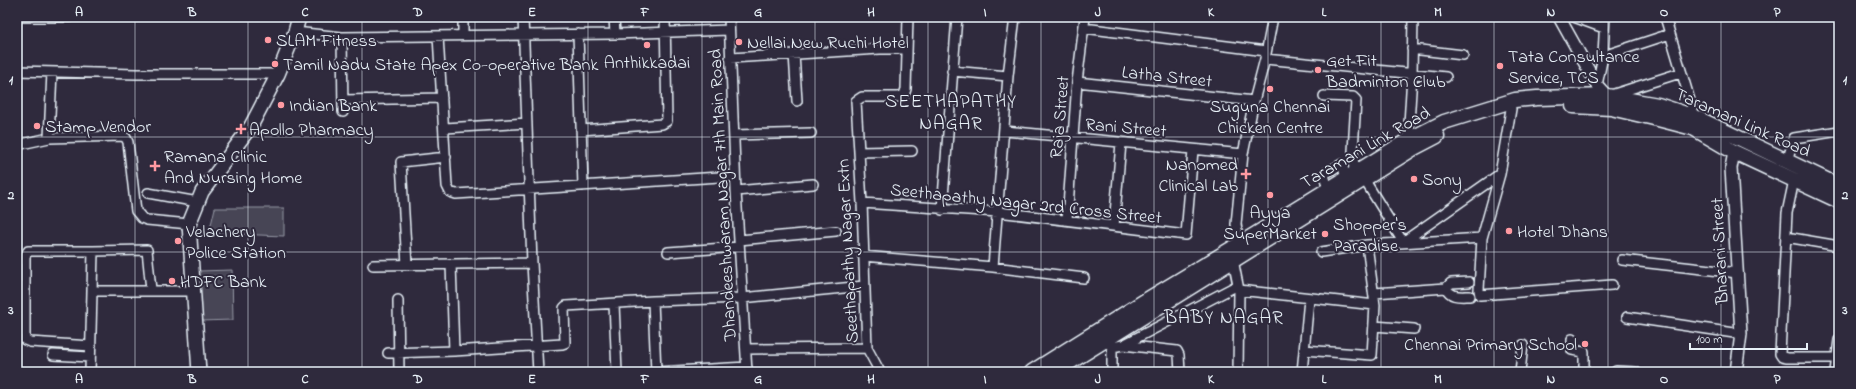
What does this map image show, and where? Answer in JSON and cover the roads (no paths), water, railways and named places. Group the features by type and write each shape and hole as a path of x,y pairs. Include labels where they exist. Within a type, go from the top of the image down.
{"main road":[{"path":"199,372 189,224 202,192 251,126 278,74 295,32 299,17"},
{"name":"Taramani Link Road","path":"1032,372 1233,260 1355,177 1413,143 1444,122 1515,100 1607,96 1658,105 1695,117 1839,186"},
{"name":"Taramani Link Road","path":"1413,143 1492,114 1511,109 1537,106 1611,108 1693,128 1734,152 1839,201"},
{"name":"Taramani Link Road","path":"1054,372 1108,343 1122,323 1239,244 1328,190 1355,177"}],"street":[{"path":"17,17 69,17"},
{"path":"463,17 463,35"},
{"path":"523,17 532,263 538,372"},
{"path":"614,17 615,34"},
{"path":"581,130 666,122 668,119 665,17"},
{"name":"Dhandeeshwaram Nagar 7th Main Road","path":"729,17 735,176 747,369"},
{"path":"730,58 880,49 906,49 908,17"},
{"path":"942,210 957,17"},
{"path":"994,267 1008,76 1016,17"},
{"name":"Raja Street","path":"1067,220 1077,82 1085,17"},
{"path":"1239,244 1236,224 1243,154 1254,101 1266,55 1273,17"},
{"path":"1413,17 1409,124 1413,143"},
{"path":"1559,17 1597,85 1607,96 1680,73"},
{"path":"1574,17 1604,28"},
{"path":"1597,85 1603,56 1605,17"},
{"path":"1665,17 1680,73 1695,117"},
{"path":"1084,28 1266,55 1446,77"},
{"path":"295,32 342,37 615,34 729,30"},
{"path":"578,34 583,186"},
{"path":"1603,56 1670,34"},
{"path":"438,36 448,186 450,192 456,194 735,176"},
{"path":"342,37 343,112"},
{"name":"Seethapathy Nagar Extn","path":"880,372 867,348 862,203 856,101 859,98 899,97 904,95 906,89 906,49"},
{"path":"1412,49 1463,54"},
{"path":"794,54 797,101"},
{"path":"17,71 136,74 278,74"},
{"path":"952,71 1008,76"},
{"path":"49,138 52,72"},
{"name":"Latha Street","path":"1077,82 1254,101"},
{"path":"1324,96 1355,98 1353,155 1355,177"},
{"path":"343,100 442,98"},
{"path":"1511,109 1500,174 1482,238 1479,290 1480,296 1612,285"},
{"path":"445,128 527,124"},
{"name":"Rani Street","path":"1005,131 1243,154"},
{"path":"1787,162 1794,138 1839,131"},
{"path":"734,135 812,133"},
{"path":"17,145 49,138 118,136 126,138 129,148 136,212 142,218 147,220 189,224"},
{"path":"1114,226 1121,143"},
{"name":"Seethapathy Nagar 2rd Cross Street","path":"862,203 942,210 998,212 1186,235 1193,150"},
{"path":"859,152 912,151"},
{"name":"Bharani Street","path":"1734,152 1731,168 1741,334 1736,372"},
{"path":"1328,190 1324,174 1342,164 1353,155"},
{"path":"407,265 400,164 405,160 446,157"},
{"path":"1342,164 1355,177 1403,242"},
{"path":"1403,242 1500,174"},
{"path":"1794,180 1787,213 1781,357 1838,358"},
{"path":"736,191 813,184"},
{"path":"148,193 198,202"},
{"path":"668,252 836,231"},
{"path":"1786,237 1839,246"},
{"path":"1321,252 1367,245 1482,238"},
{"path":"1304,350 1372,356 1375,305 1367,245"},
{"path":"91,346 30,342 25,340 25,256 28,251 92,252 147,250 151,290"},
{"path":"90,372 93,291 92,252"},
{"path":"863,256 994,267 1084,278"},
{"path":"1233,260 1238,287 1238,372"},
{"path":"1622,260 1738,273"},
{"path":"373,265 532,263"},
{"path":"451,264 454,352"},
{"path":"1374,293 1446,288 1451,283 1469,282"},
{"path":"388,353 454,352 565,343 564,308 566,306 742,298 864,286"},
{"path":"1123,345 1238,287 1309,299 1375,305"},
{"path":"1446,288 1454,296 1470,296"},
{"path":"93,291 194,291"},
{"path":"1302,372 1309,299"},
{"path":"398,300 399,372"},
{"path":"653,301 656,372 747,369"},
{"path":"614,304 617,372"},
{"path":"1627,317 1741,334"},
{"path":"1374,326 1414,329"},
{"path":"1572,340 1572,350 1584,352 1584,372"},
{"path":"1835,372 1838,358 1839,340"},
{"path":"1112,372 1108,343 1177,352 1179,355 1180,372"},
{"path":"1520,372 1523,345"},
{"path":"746,349 867,348"},
{"path":"53,355 90,356"},
{"path":"1616,371 1636,372"}],"place":[{"name":"SLAM Fitness","path":"268,40"},
{"name":"Nellai New Ruchi Hotel","path":"739,42"},
{"name":"Anthikkadai","path":"647,45"},
{"name":"Tamil Nadu State Apex Co-operative Bank","path":"275,64"},
{"name":"Tata Consultance Service, TCS","path":"1500,66"},
{"name":"Get Fit Badminton Club","path":"1318,70"},
{"name":"Suguna Chennai Chicken Centre","path":"1270,89"},
{"name":"Indian Bank","path":"281,105"},
{"name":"Stamp Vendor","path":"37,126"},
{"name":"Apollo Pharmacy","path":"241,129"},
{"name":"Ramana Clinic And Nursing Home","path":"155,166"},
{"name":"Nanomed Clinical Lab","path":"1246,174"},
{"name":"Sony","path":"1414,179"},
{"name":"Ayya SuperMarket","path":"1270,195"},
{"name":"Hotel Dhans","path":"1509,231"},
{"name":"Shopper's Paradise","path":"1325,234"},
{"name":"Velachery Police Station","path":"178,241"},
{"name":"HDFC Bank","path":"172,281"},
{"name":"Chennai Primary School","path":"1585,344"}],"district":[{"name":"SEETHAPATHY NAGAR","path":"951,111"},
{"name":"BABY NAGAR","path":"1224,316"}]}
